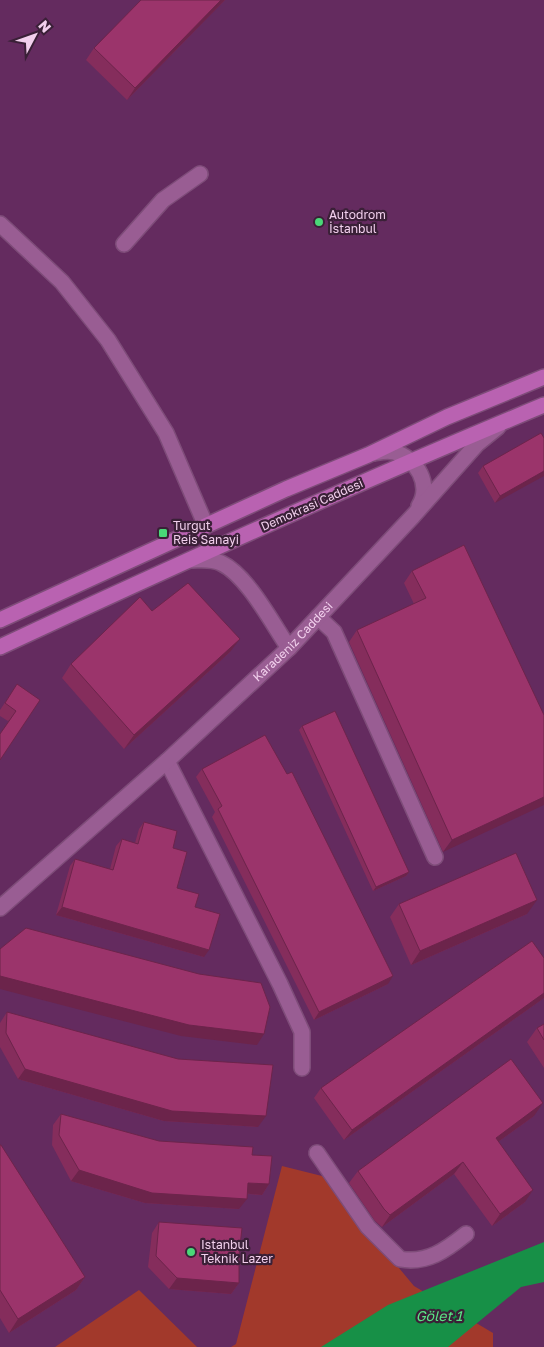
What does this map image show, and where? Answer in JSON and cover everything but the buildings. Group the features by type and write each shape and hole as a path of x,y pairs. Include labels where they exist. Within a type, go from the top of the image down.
{"main road":[{"name":"Demokrasi Caddesi","path":"0,620 286,489 448,417 544,377"},
{"name":"Demokrasi Caddesi","path":"0,647 410,460 544,404"}],"street":[{"path":"124,244 164,200 200,174"},
{"path":"0,224 62,282 108,340 166,433 206,526"},
{"name":"Karadeniz Caddesi","path":"0,908 167,761 289,648 413,516 477,444 490,432 512,418"},
{"path":"368,454 382,451 392,452 410,460"},
{"name":"Karadeniz Caddesi","path":"410,460 422,478 424,488 423,499 413,516"},
{"path":"190,560 220,562 234,571 244,582 289,648"},
{"path":"318,617 334,632 435,857"},
{"path":"167,761 280,984 302,1032 302,1068"},
{"path":"317,1153 368,1227 400,1259 419,1261 430,1257 442,1252 466,1234"}],"shaded area":[{"path":"282,1166 322,1176 414,1286 493,1333 493,1347 231,1347 236,1344"},
{"path":"139,1290 197,1347 55,1347"}],"water":[{"name":"Gölet 1","path":"544,1242 544,1282 521,1287 448,1347 321,1347 388,1305"}],"place":[{"name":"Autodrom İstanbul","path":"319,222"},
{"name":"Turgut Reis Sanayi","path":"163,533"},
{"name":"Istanbul Teknik Lazer","path":"191,1252"}]}
